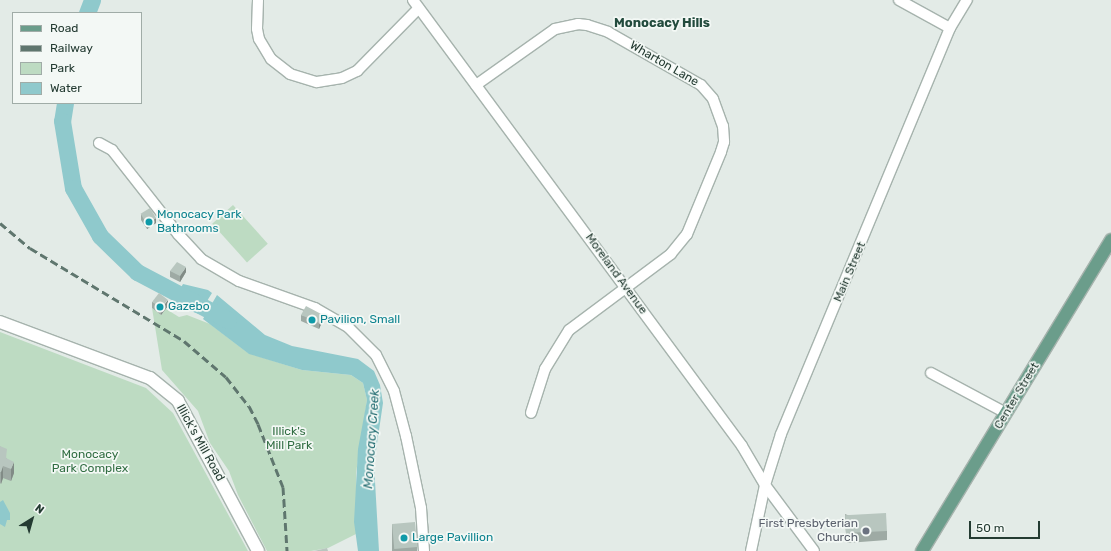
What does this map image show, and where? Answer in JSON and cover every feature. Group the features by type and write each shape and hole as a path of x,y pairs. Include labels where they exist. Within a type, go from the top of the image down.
{"main road":[{"name":"Center Street","path":"922,551 1111,240"}],"street":[{"path":"258,0 257,29 259,39 271,59 290,74 317,82 342,78 358,71 416,4"},
{"path":"899,0 950,28"},
{"name":"Main Street","path":"751,551 765,485 781,434 868,230 950,28 967,0"},
{"name":"Moreland Avenue","path":"416,4 742,446 765,485 814,551"},
{"name":"Wharton Lane","path":"476,85 544,35 555,29 578,24 608,32 701,85 713,99 723,126 724,142 692,224 671,254 591,312 560,342 545,369 531,413"},
{"path":"99,143 112,150 178,234 201,259 239,281 282,294 321,311 350,328 376,355 394,391 404,428 420,508 424,551"},
{"name":"Illick's Mill Road","path":"0,322 150,378 178,401 258,551"},
{"path":"931,373 1006,413"}],"green space":[{"path":"233,205 268,244 247,262 212,224"},
{"name":"Illick's Mill Park","path":"152,308 161,315 166,309 179,317 187,315 210,324 248,353 302,370 351,375 363,383 367,400 356,473 356,534 328,548 311,551 267,551 238,495 229,471 210,443 198,411 162,370"},
{"name":"Monocacy Park Complex","path":"0,332 146,388 173,413 248,551 0,551"}],"water":[{"path":"183,284 208,290 212,293 199,314 182,308 170,307"},
{"name":"Monocacy Creek","path":"217,295 265,335 292,346 358,359 374,371 380,385 383,403 374,464 379,551 358,551 354,522 358,449 367,400 363,383 351,375 302,370 249,354 203,319"},
{"path":"3,500 10,513 10,520 7,520 5,527 0,524 0,502"}],"building":[{"path":"150,208 156,218 147,224 141,214"},
{"path":"177,262 186,267 180,276 170,271"},
{"path":"159,293 168,300 161,308 152,302"},
{"path":"306,306 323,315 319,323 301,315"},
{"path":"0,446 7,449 6,458 14,462 11,469 3,466 1,472 0,472"},
{"path":"886,513 887,531 846,533 845,515"},
{"name":"Large Pavillion","path":"415,522 417,547 394,549 392,524"},
{"path":"327,548 328,551 314,551"}],"waterway":[{"name":"Monocacy Creek","path":"87,12 92,0"},
{"name":"Monocacy Creek","path":"65,104 62,121 73,188 100,236 137,272 228,320"}],"railway":[{"path":"0,223 30,248 184,341 226,377 249,406 258,424 283,487 287,551"}],"place":[{"name":"Monocacy Park Bathrooms","path":"149,222"},
{"name":"Gazebo","path":"160,307"},
{"name":"Pavilion, Small","path":"312,320"},
{"name":"First Presbyterian Church","path":"866,531"},
{"name":"Large Pavillion","path":"404,538"}],"district":[{"name":"Monocacy Hills","path":"662,23"}]}
